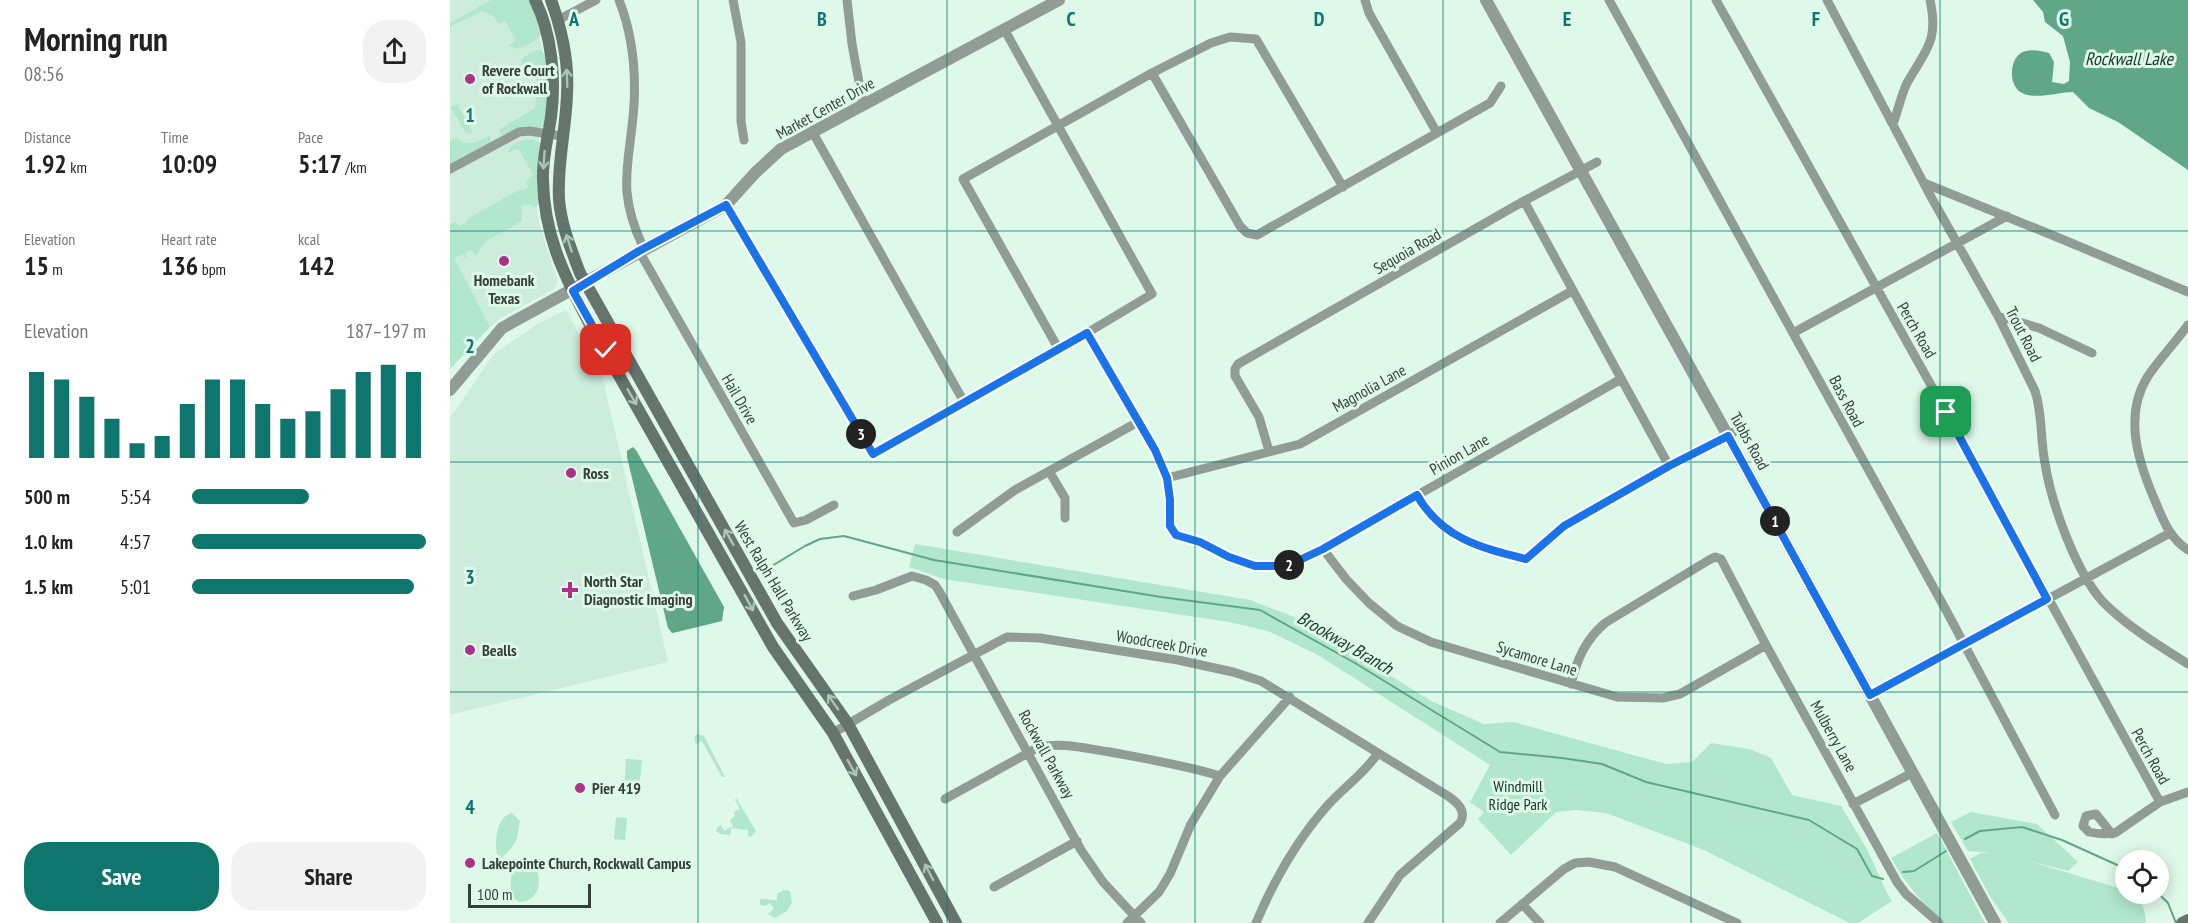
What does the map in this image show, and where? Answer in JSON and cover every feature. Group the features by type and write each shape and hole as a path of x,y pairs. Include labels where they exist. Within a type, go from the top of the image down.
{"main road":[{"name":"West Ralph Hall Parkway","path":"535,0 546,30 552,64 553,94 543,178 547,217 561,268 773,647 833,733 937,923"},
{"name":"West Ralph Hall Parkway","path":"550,0 558,20 567,70 568,92 558,177 559,201 569,245 586,283 777,623 848,724 956,923"},
{"path":"2182,923 2188,920"}],"street":[{"path":"558,20 596,0"},
{"path":"619,0 632,44 634,77 634,105 625,174 626,197 642,250"},
{"path":"733,0 741,42 741,121 744,140"},
{"path":"847,0 856,74 863,104"},
{"name":"Market Center Drive","path":"450,390 502,328 726,205 781,149 1059,0"},
{"path":"1365,0 1369,13 1437,133"},
{"name":"Tubbs Road","path":"1486,0 1582,170 1995,923"},
{"name":"Perch Road","path":"1716,0 1941,402 2160,802"},
{"name":"Trout Road","path":"1827,0 1998,316 2035,391 2040,404 2044,463 2050,489 2067,536 2087,577 2102,600 2122,619 2142,635 2188,664"},
{"path":"1893,124 1906,85 1919,66 1933,35 1930,0"},
{"name":"Bass Road","path":"1610,1 2055,814"},
{"path":"726,205 873,454 1152,294 1004,29"},
{"path":"1058,348 963,179 1058,125 1211,43 1230,37 1256,39 1343,187"},
{"path":"1152,73 1240,226 1247,233 1257,235 1490,103 1501,86"},
{"path":"450,169 519,132 529,131 562,136"},
{"path":"812,131 964,402"},
{"name":"Sequoia Road","path":"1269,451 1259,417 1235,376 1234,369 1238,364 1524,201 1597,162"},
{"path":"1924,183 2188,292"},
{"path":"1524,201 1669,466"},
{"path":"1793,333 2007,216"},
{"name":"Hail Drive","path":"642,250 794,523 806,520 834,505"},
{"name":"Magnolia Lane","path":"1167,478 1300,444 1572,291"},
{"path":"1998,316 2039,328 2092,353"},
{"path":"2188,325 2147,378 2135,410 2134,425 2135,440 2147,482 2170,533 2188,550"},
{"path":"1087,333 1155,450 1167,478"},
{"name":"Pinion Lane","path":"1167,478 1170,526 1176,535 1200,542 1229,557 1255,566 1287,566 1323,549 1621,379"},
{"path":"957,532 1015,490 1138,422"},
{"path":"1417,495 1426,510 1450,533 1486,549 1526,559 1564,526 1741,428"},
{"path":"1049,471 1065,498 1065,518"},
{"path":"1870,695 2170,533"},
{"name":"Sycamore Lane","path":"1323,549 1346,579 1396,626 1431,642 1617,697 1670,697 1680,694 1766,645"},
{"name":"Mulberry Lane","path":"1571,684 1585,645 1599,628 1715,557 1721,559 1901,888 1939,923"},
{"name":"Rockwall Parkway","path":"853,596 912,576 926,580 939,591 1077,841 1103,882 1134,921"},
{"name":"Woodcreek Drive","path":"833,733 1007,637 1040,638 1178,660 1233,672 1261,681 1449,796 1459,804 1463,812 1463,818 1449,834 1423,853 1400,875 1368,923"},
{"path":"1134,921 1159,892 1170,874 1191,824 1220,776 1290,697"},
{"path":"945,799 1046,746 1086,748 1184,765 1220,776"},
{"path":"1256,923 1282,868 1309,826 1368,768 1378,753"},
{"path":"1853,804 1912,773"},
{"path":"2112,834 2160,802 2188,792"},
{"path":"994,886 1077,841"},
{"path":"1500,923 1564,869 1575,863 1589,862 1629,872 1737,923"},
{"name":"Tubbs Road","path":"1982,900 1995,912 2001,923"},
{"path":"1522,904 1540,923"}],"shaded area":[{"path":"450,0 527,0 539,32 545,67 546,92 538,145 535,196 539,223 558,283 554,289 501,318 472,343 450,370"},
{"path":"566,310 602,375 668,662 450,715 450,418 494,354 536,325"}],"green space":[{"path":"491,0 530,0 541,33 537,39 515,49 509,45 516,41 505,20 499,24 493,16 482,11 450,27 450,23"},
{"path":"541,50 545,56 548,75 544,126 539,129 502,135 499,132 500,129 535,108 534,88 539,84 528,63 522,66 521,63 525,56"},
{"path":"457,104 473,132 469,134 465,132 451,107"},
{"path":"489,136 492,142 450,166 450,140 456,138 465,143 472,143"},
{"path":"534,139 540,143 541,147 539,204 534,208 530,204 522,206 522,221 485,242 476,256 471,250 466,253 467,260 462,254 454,258 490,327 450,369 450,224 456,222 459,226 520,189 522,191 529,187 526,182 533,175 519,150 508,152 515,143"},
{"name":"Windmill Ridge Park","path":"915,544 1250,600 1297,618 1431,701 1484,724 1513,722 1666,764 1692,762 1711,743 1749,749 1771,758 1792,795 1841,806 1867,849 1892,901 1858,923 1850,923 1704,850 1606,813 1576,810 1556,812 1511,855 1478,819 1484,812 1470,802 1490,765 1318,655 1268,631 1229,622 944,579 909,567"},
{"path":"697,734 704,736 725,777 722,777 702,741 696,744 694,737"},
{"path":"626,759 642,760 639,790 624,789"},
{"path":"736,798 756,831 751,837 748,836 748,830 731,828 730,835 716,831 721,825 724,831 733,826 730,820 735,816 734,812 740,809"},
{"path":"1971,812 2037,824 2078,862 2068,871 2029,861 2115,887 2115,904 2141,904 2146,923 2009,923 1991,898 1970,859 1981,853 1991,853 1968,851 1951,822"},
{"path":"512,813 520,821 517,839 500,860 497,853 497,832 502,820"},
{"path":"616,817 627,818 625,840 614,839"},
{"path":"1937,833 1985,923 1941,923 1908,884 1891,858"},
{"path":"526,856 535,865 539,885 533,896 521,902 513,895 511,874 515,862"},
{"path":"784,890 790,891 792,903 787,911 775,918 768,914 774,909 770,903 765,906 760,905 760,899 777,900 777,894"}],"water":[{"name":"Rockwall Lake","path":"2033,0 2188,0 2188,170 2118,122 2089,108 2073,92 2034,96 2017,89 2012,77 2013,64 2020,53 2029,50 2049,53 2054,62 2052,82 2064,84 2069,81 2070,62 2063,36 2045,22 2043,12"},
{"path":"633,447 724,607 722,621 672,633 668,628 627,457 627,451"}],"waterway":[{"name":"Brookway Branch","path":"760,573 820,539 844,536 934,560 1161,597 1260,610 1355,663 1500,752 1602,764 1646,782 1809,820 1857,849 1872,876 1883,879"},
{"name":"Brookway Branch","path":"1965,839 1980,831 2022,827 2062,840 2115,864"},
{"name":"Brookway Branch","path":"1903,872 1914,871 1946,851"},
{"name":"Brookway Branch","path":"2168,904 2176,923"}],"place":[{"name":"Revere Court of Rockwall","path":"470,79"},
{"name":"Homebank Texas","path":"504,261"},
{"name":"Ross","path":"571,473"},
{"name":"North Star Diagnostic Imaging","path":"570,590"},
{"name":"Bealls","path":"470,650"},
{"name":"Pier 419","path":"580,788"},
{"name":"Lakepointe Church, Rockwall Campus","path":"470,863"}],"route":[{"path":"606,350 573,291 626,261 639,251 726,205 873,454 1087,333 1155,450 1167,478 1170,526 1176,535 1200,542 1229,557 1255,566 1287,566 1323,549 1417,495 1426,510 1450,533 1486,549 1526,559 1564,526 1669,466 1728,436 1870,695 2047,599 1946,412"}]}
